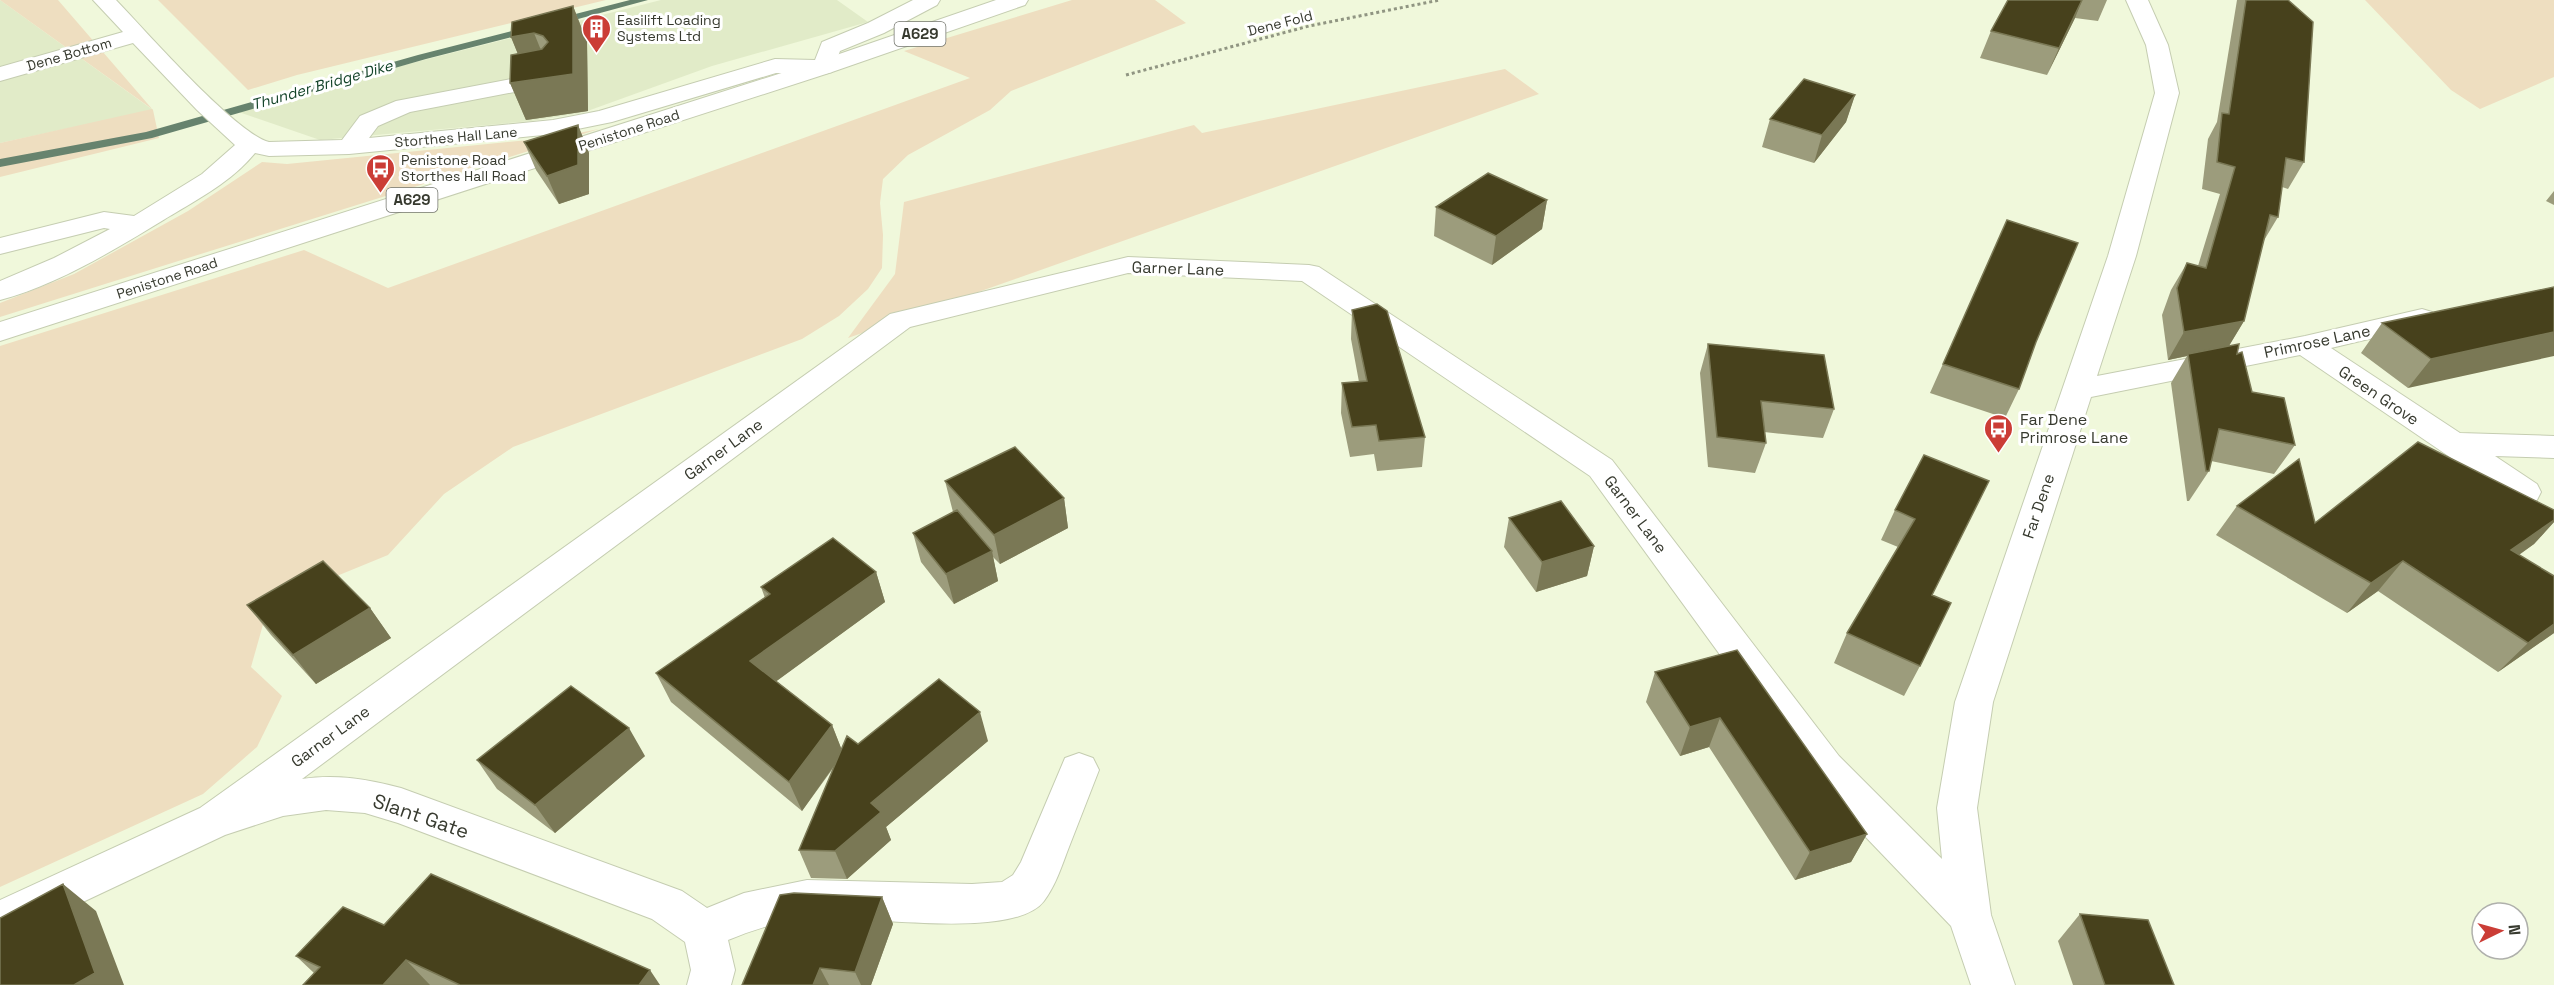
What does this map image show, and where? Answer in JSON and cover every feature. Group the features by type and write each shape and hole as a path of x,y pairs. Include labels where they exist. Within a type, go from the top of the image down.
{"main road":[{"path":"0,291 43,274 139,224 214,179 236,160 242,138 205,105 104,0"},
{"path":"824,67 830,47 876,28 929,0"},
{"name":"Penistone Road","path":"0,332 824,67 1017,0"},
{"name":"Far Dene","path":"1993,985 1969,915 1957,808 1974,702 2031,526 2080,389 2122,256 2167,93 2161,56 2155,37 2137,0"},
{"name":"Dene Bottom","path":"0,74 138,34"},
{"name":"Storthes Hall Lane","path":"242,138 269,149 349,147 554,127 603,117 775,66 824,67"},
{"path":"349,147 369,122 404,106 548,79"},
{"path":"0,246 104,220 139,224"},
{"name":"Garner Lane","path":"213,821 900,320 1128,265 1309,273 1601,468 1825,768 1969,915"},
{"name":"Primrose Lane","path":"2080,389 2305,345 2451,312"},
{"name":"Green Grove","path":"2305,345 2525,492"},
{"path":"2454,444 2554,447"},
{"path":"709,985 713,970 704,930 744,913 807,899 972,904 1002,902 1016,897 1028,888 1038,872 1079,770"},
{"name":"Slant Gate","path":"0,921 213,821 283,799 326,793 365,796 401,806 667,904 704,930"}],"path":[{"name":"Dene Fold","path":"1126,75 1308,26 1440,0"}],"shaded area":[{"path":"0,0 153,110 0,143"},
{"path":"0,0 58,0 153,110 159,138 0,177 0,143 152,109"},
{"path":"158,0 606,0 297,75 248,90"},
{"path":"661,0 837,0 868,22 712,66 582,113 531,121 320,140 230,109"},
{"path":"1072,0 1155,0 1186,23 1011,91 990,110 908,155 883,179 880,203 883,235 882,268 868,289 839,316 802,339 513,447 444,494 388,555 327,580 264,621 251,667 282,696 257,747 203,794 0,887 0,346 304,250 388,288 970,78 904,51"},
{"path":"2365,0 2554,0 2554,77 2480,109 2451,90"},
{"path":"1505,69 1539,94 848,338 895,274 904,202 1194,125 1202,133"},
{"path":"599,129 0,317 0,303 74,274 188,211 262,162 287,164 558,137"}],"building":[{"path":"2008,0 2082,0 2059,48 1991,31"},
{"path":"2246,0 2288,0 2313,22 2304,162 2286,158 2278,217 2270,215 2244,321 2184,332 2177,288 2187,263 2206,268 2235,167 2217,162 2222,113 2229,114"},
{"path":"573,6 573,74 510,83 511,55 542,49 548,42 543,36 534,33 511,37 512,22"},
{"path":"1804,79 1855,95 1822,135 1770,119"},
{"path":"578,125 578,165 547,176 524,142"},
{"path":"1488,173 1547,200 1496,236 1436,207"},
{"path":"2007,220 2078,243 2036,342 2019,389 1943,364"},
{"path":"2554,287 2554,332 2431,359 2382,323"},
{"path":"1377,304 1387,311 1425,437 1379,441 1376,425 1352,427 1342,383 1367,381 1352,310"},
{"path":"1708,344 1824,355 1834,409 1761,401 1766,443 1717,437"},
{"path":"2239,344 2237,354 2242,352 2252,392 2284,398 2295,445 2219,429 2209,471 2206,471 2188,354"},
{"path":"2418,442 2554,510 2554,520 2511,550 2554,576 2554,624 2528,643 2403,561 2371,583 2237,506 2299,459 2315,523"},
{"path":"1015,447 1064,498 994,535 945,481"},
{"path":"1924,455 1989,481 1932,595 1951,603 1920,666 1847,633 1915,519 1895,510"},
{"path":"1561,501 1594,546 1542,562 1509,518"},
{"path":"957,510 992,551 946,574 913,533"},
{"path":"833,538 876,572 750,661 832,725 789,782 656,673 770,594 761,587"},
{"path":"323,561 370,608 293,655 247,605"},
{"path":"1737,650 1867,834 1810,852 1720,718 1690,727 1655,672"},
{"path":"939,679 980,712 871,803 881,812 835,851 799,850 847,736 858,744"},
{"path":"571,686 629,728 535,805 477,760"},
{"path":"431,874 650,970 639,985 460,985 406,960 383,985 303,985 320,967 296,956 343,907 384,925"},
{"path":"63,884 95,973 74,985 0,985 0,918"},
{"path":"794,893 882,897 855,972 820,968 813,985 742,985 780,895"},
{"path":"2080,914 2148,920 2174,985 2105,985"}],"waterway":[{"name":"Thunder Bridge Dike","path":"556,22 643,0"},
{"name":"Thunder Bridge Dike","path":"0,163 148,135 422,57 531,29"}],"place":[{"name":"Easilift Loading Systems Ltd","path":"596,54"},
{"name":"Penistone Road Storthes Hall Road","path":"380,194"},
{"name":"Far Dene Primrose Lane","path":"1999,454"}]}
